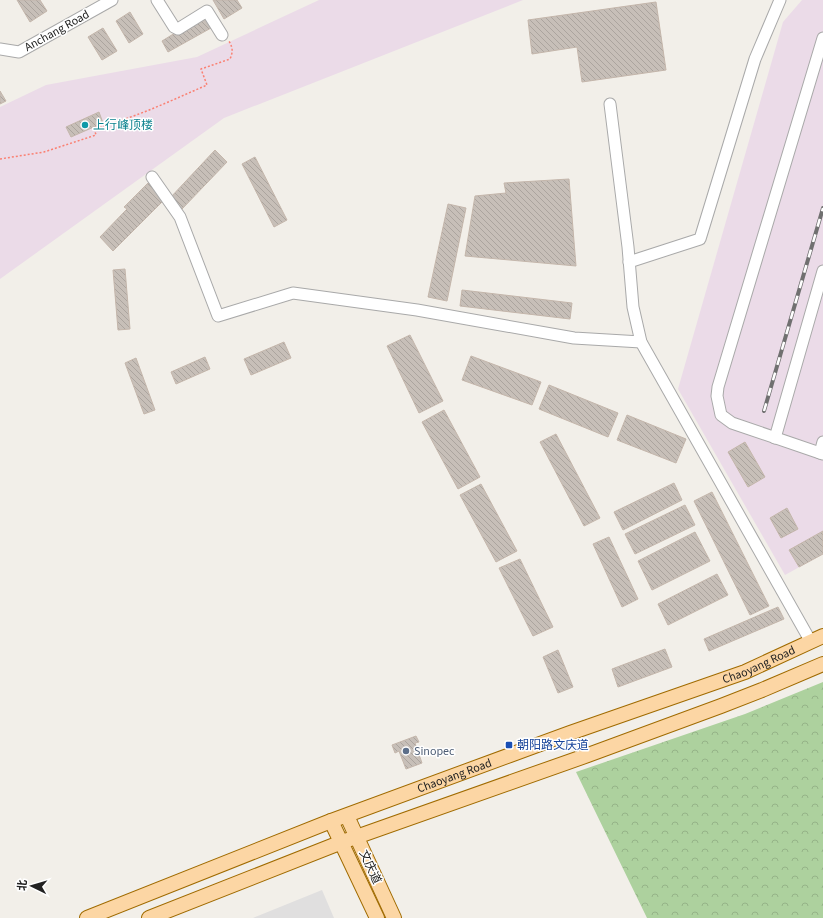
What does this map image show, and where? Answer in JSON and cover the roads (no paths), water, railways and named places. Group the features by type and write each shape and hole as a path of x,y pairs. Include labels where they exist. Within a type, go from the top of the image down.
{"main road":[{"name":"Chaoyang Road","path":"87,918 331,821 563,736 745,672 817,639"},
{"name":"Chaoyang Road","path":"149,918 342,842 588,755 769,687 823,664"},
{"name":"文庆道","path":"347,816 394,918"},
{"name":"文庆道","path":"331,821 377,918"}],"street":[{"name":"Anchang Road","path":"0,49 19,52 112,0"},
{"path":"157,0 174,27 178,30 207,12 222,35"},
{"path":"629,262 700,239 755,59 780,0"},
{"path":"823,38 718,387 717,396 721,415 732,423 821,454 823,442"},
{"path":"610,104 633,307 641,342 817,639"},
{"path":"152,177 180,217 218,316 293,293 417,310 574,338 641,342"},
{"path":"775,438 823,271"}],"railway":[{"path":"764,411 823,208"}],"place":[{"name":"上行峰顶楼","path":"85,125"},
{"name":"朝阳路文庆道","path":"509,745"},
{"name":"Sinopec","path":"406,751"}]}
